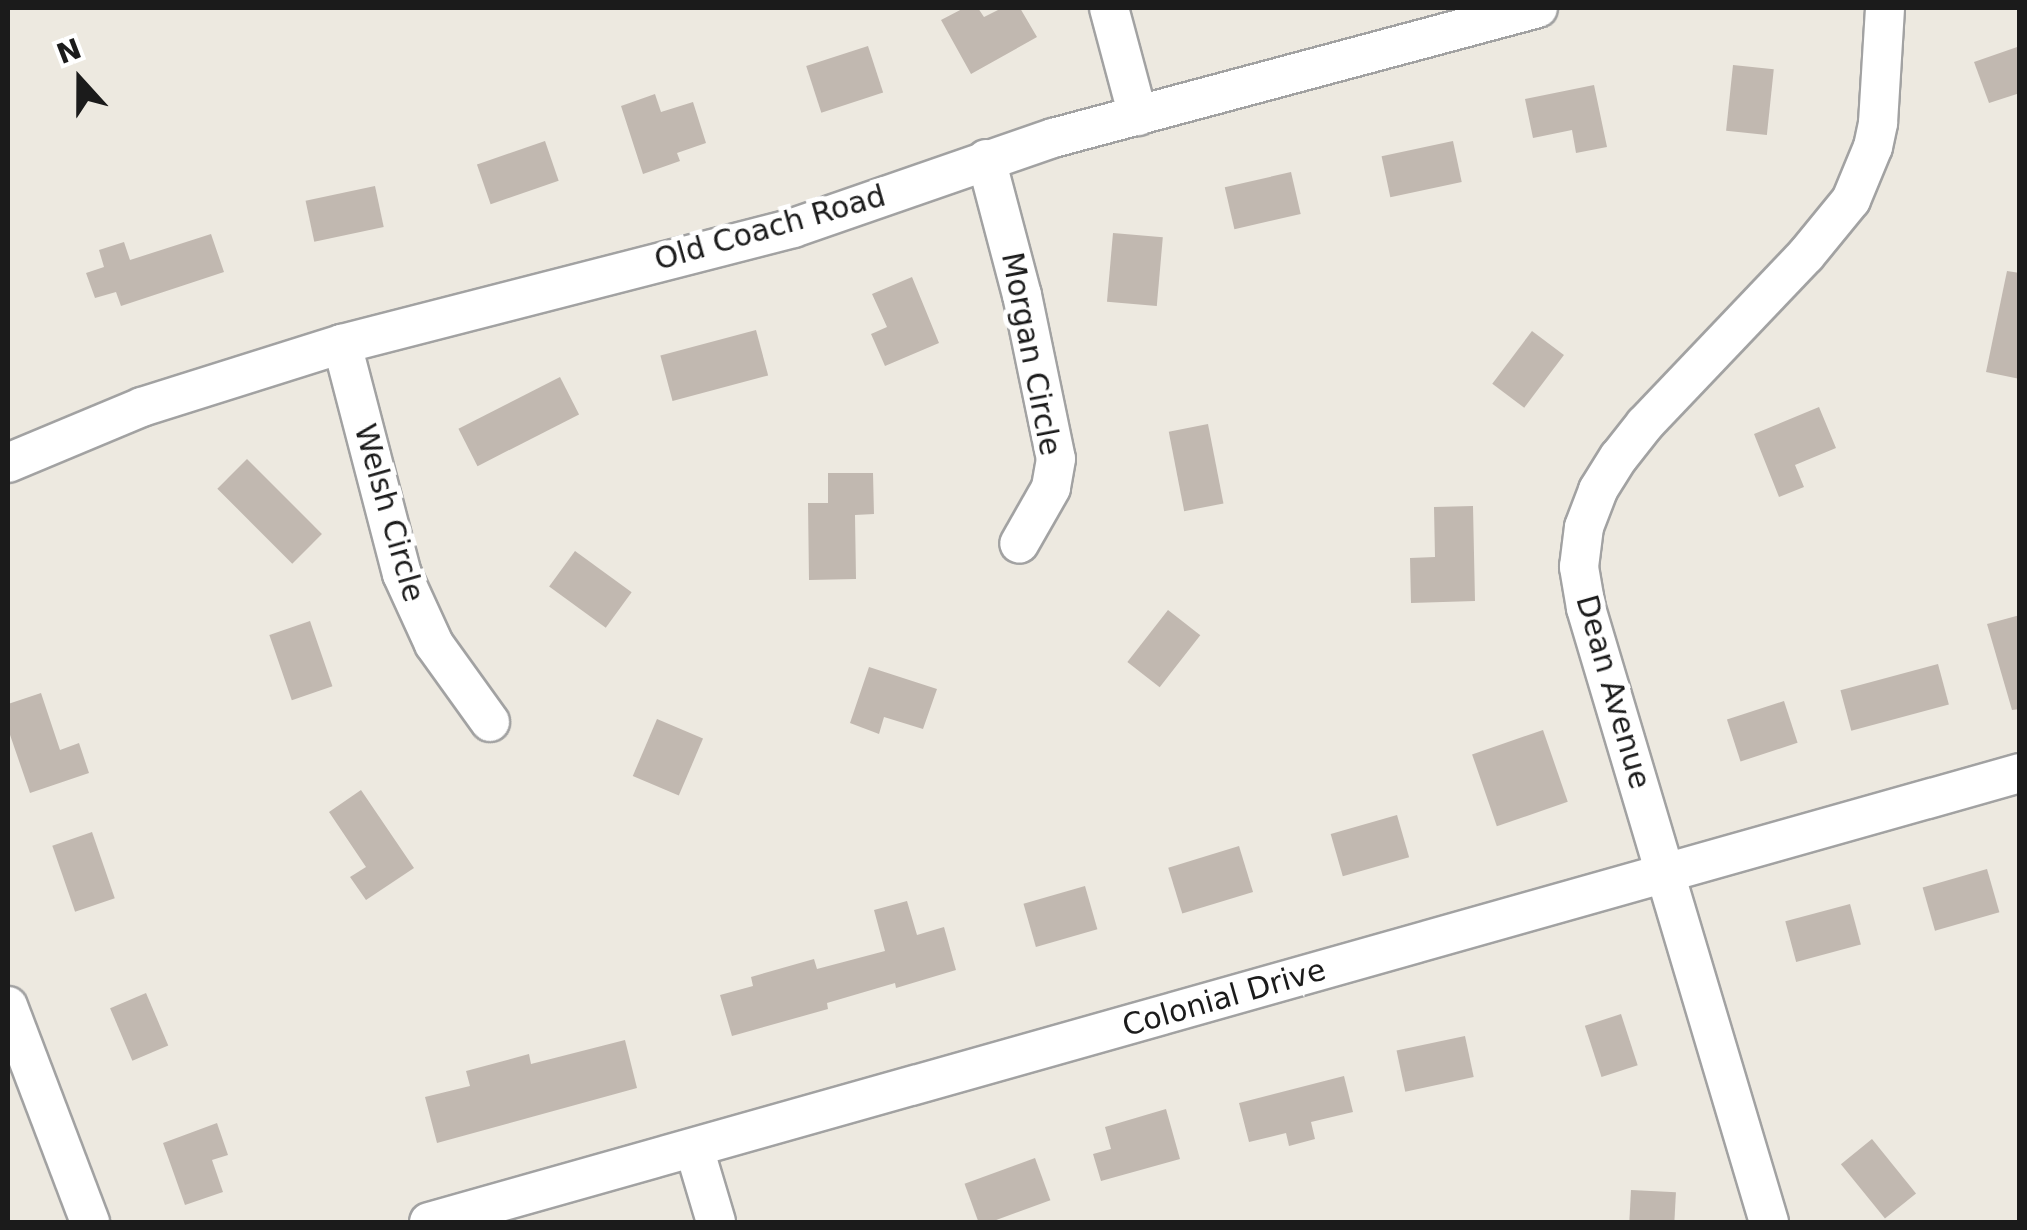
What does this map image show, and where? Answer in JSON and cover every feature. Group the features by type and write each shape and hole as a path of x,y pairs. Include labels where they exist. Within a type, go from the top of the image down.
{"street":[{"path":"1109,8 1138,116"},
{"name":"Old Coach Road","path":"8,463 142,408 342,344 792,228 986,159 1538,8"},
{"name":"Dean Avenue","path":"1768,1222 1586,608 1579,567 1584,527 1598,490 1645,424 1806,256 1852,200 1874,148 1885,8"},
{"name":"Morgan Circle","path":"986,159 1022,295 1056,459 1051,488 1019,544"},
{"name":"Welsh Circle","path":"342,344 402,574 434,644 490,722"},
{"name":"Colonial Drive","path":"429,1222 2020,773"},
{"path":"8,1006 90,1222"},
{"path":"694,1148 716,1222"}],"building":[{"path":"964,8 978,8 984,17 1002,8 1020,8 1037,37 971,74 941,20"},
{"path":"868,46 883,93 821,113 806,66"},
{"path":"2020,46 2020,93 1989,103 1974,62"},
{"path":"1733,65 1774,69 1767,135 1726,131"},
{"path":"1594,85 1607,147 1576,153 1572,130 1533,138 1525,99"},
{"path":"655,94 661,112 693,102 706,143 677,153 680,161 643,174 621,106"},
{"path":"545,141 559,181 491,204 477,164"},
{"path":"1453,141 1462,182 1390,197 1382,156"},
{"path":"1291,172 1301,214 1234,229 1225,187"},
{"path":"375,186 384,227 314,242 306,201"},
{"path":"1113,233 1163,237 1157,306 1107,302"},
{"path":"211,234 224,272 121,306 116,292 95,298 86,273 104,267 99,250 124,242 130,260"},
{"path":"2007,271 2020,273 2020,379 1986,372"},
{"path":"912,277 939,343 885,366 871,334 887,327 872,294"},
{"path":"756,330 768,375 673,401 660,356"},
{"path":"1532,331 1564,355 1524,408 1492,384"},
{"path":"560,377 579,414 477,466 458,429"},
{"path":"1819,407 1836,448 1795,465 1804,487 1779,497 1754,434"},
{"path":"1208,424 1223,504 1184,511 1169,432"},
{"path":"247,459 322,534 292,564 217,489"},
{"path":"828,473 873,473 874,514 855,515 856,579 809,580 808,503 828,503"},
{"path":"1473,506 1475,601 1411,603 1410,558 1435,557 1434,507"},
{"path":"575,551 632,592 606,628 549,587"},
{"path":"1168,610 1200,635 1160,687 1127,662"},
{"path":"2020,615 2020,709 2012,710 1987,624"},
{"path":"310,621 332,686 292,700 269,635"},
{"path":"1938,664 1949,705 1851,731 1840,690"},
{"path":"869,667 937,689 923,729 884,717 879,734 850,723"},
{"path":"41,693 60,750 79,743 89,773 30,793 8,729 8,704"},
{"path":"1784,701 1798,743 1741,761 1727,720"},
{"path":"657,719 703,739 679,796 633,776"},
{"path":"1543,730 1568,802 1497,826 1472,754"},
{"path":"361,790 414,868 366,900 350,877 366,867 329,812"},
{"path":"1397,815 1409,857 1343,876 1331,834"},
{"path":"92,832 115,898 75,912 52,846"},
{"path":"1239,846 1253,892 1182,914 1168,868"},
{"path":"1987,869 1999,912 1935,931 1923,887"},
{"path":"1085,886 1097,929 1036,947 1023,904"},
{"path":"907,901 917,935 944,927 956,970 827,1003 828,1009 732,1036 720,995 753,986 751,977 814,959 817,969 885,951 874,910"},
{"path":"1850,904 1861,945 1796,962 1785,921"},
{"path":"146,993 168,1045 132,1061 110,1008"},
{"path":"1621,1014 1638,1065 1602,1077 1585,1026"},
{"path":"1465,1036 1474,1077 1405,1092 1397,1051"},
{"path":"625,1040 637,1088 437,1143 425,1097 470,1086 466,1071 529,1054 531,1064"},
{"path":"1344,1076 1353,1112 1311,1122 1315,1139 1289,1146 1286,1133 1249,1142 1239,1103"},
{"path":"1166,1109 1180,1159 1101,1181 1093,1154 1111,1149 1105,1127"},
{"path":"217,1123 228,1155 212,1160 223,1192 185,1205 163,1143"},
{"path":"1872,1139 1916,1193 1885,1219 1841,1164"},
{"path":"1035,1158 1050,1200 991,1222 978,1222 965,1184"},
{"path":"1631,1190 1676,1192 1674,1222 1629,1222"}]}
